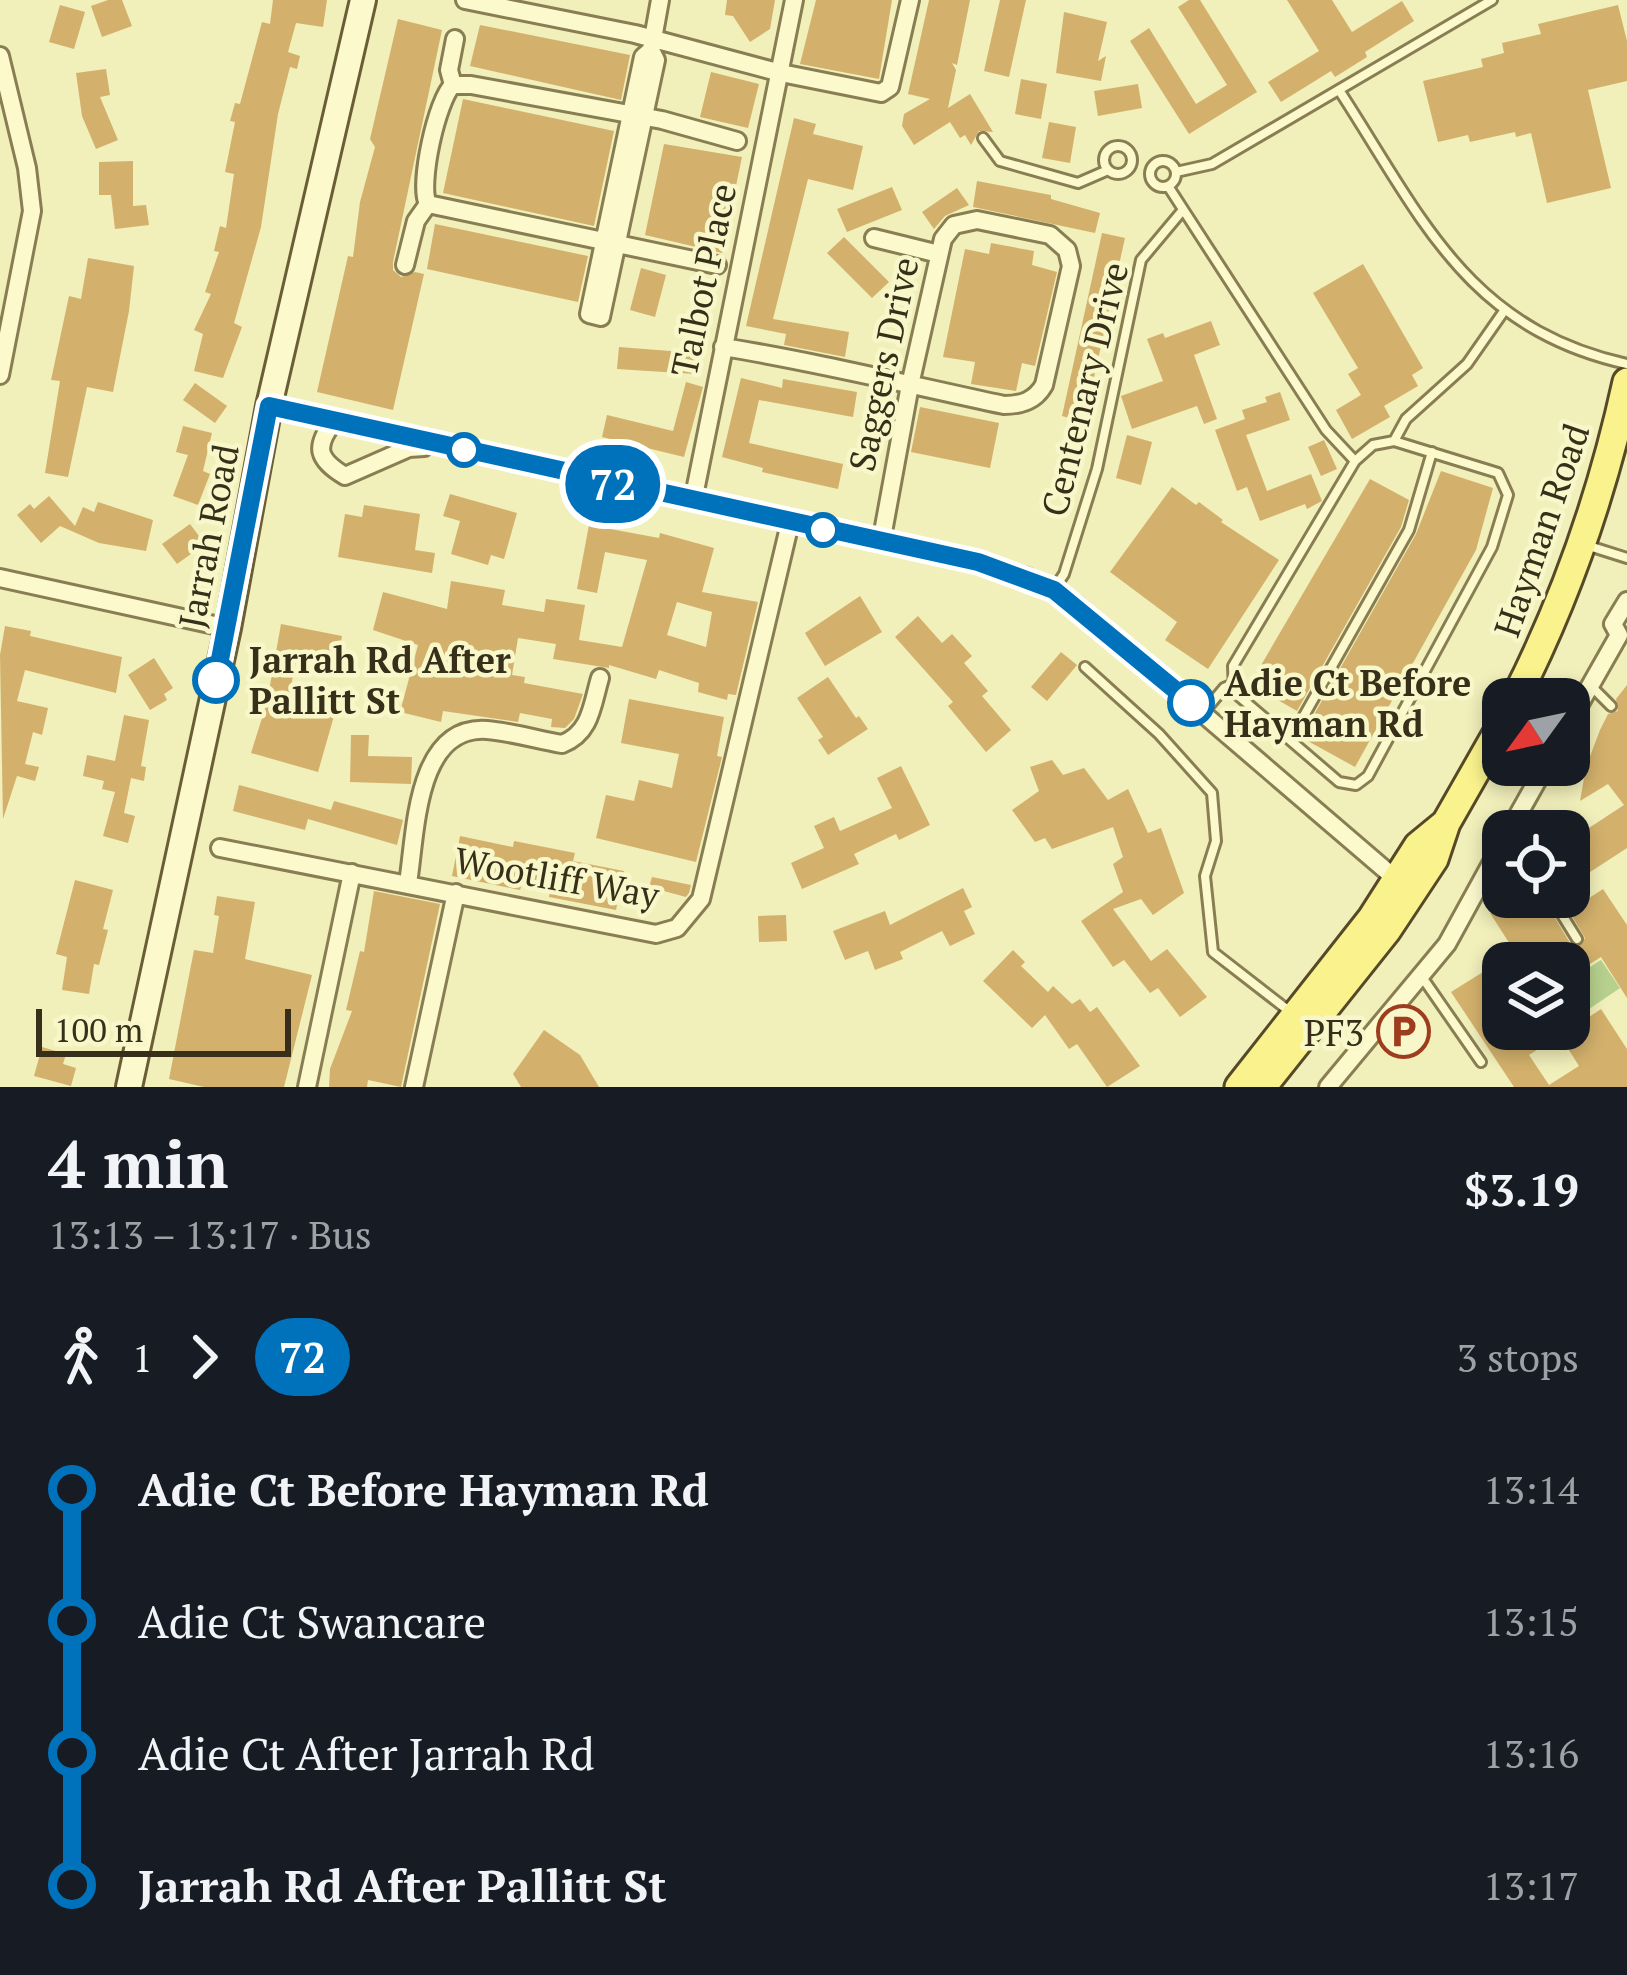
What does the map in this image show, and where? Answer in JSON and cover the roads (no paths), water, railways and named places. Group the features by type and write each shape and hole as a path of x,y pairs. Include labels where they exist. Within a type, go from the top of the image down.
{"main road":[{"name":"Hayman Road","path":"1525,678 1582,543 1627,382"},
{"path":"1262,1087 1302,1021 1405,886 1418,846 1446,823 1482,759"},
{"path":"1239,1087 1302,1021"}],"street":[{"name":"Jarrah Road","path":"133,1086 269,406 363,0"},
{"path":"465,0 874,93 887,91 910,0"},
{"path":"610,242 638,116 656,60 651,44 660,0"},
{"name":"Talbot Place","path":"693,501 794,0"},
{"path":"453,85 449,70 455,40"},
{"path":"0,56 32,211 0,375"},
{"path":"428,204 423,192 437,121 444,94 453,85 638,116 737,141"},
{"path":"428,204 717,265"},
{"path":"405,265 416,220 428,204"},
{"name":"Saggers Drive","path":"881,543 910,385 943,239 954,225 977,220 1050,235 1070,257 1044,386 1028,401 1004,405 910,385"},
{"path":"874,238 939,254"},
{"path":"723,347 910,385"},
{"path":"269,406 978,562 1054,590 1405,886"},
{"path":"334,421 321,438 321,453 327,465 344,476 409,448 442,446"},
{"name":"Wootliff Way","path":"220,848 667,933 686,921 701,898 790,523"},
{"path":"0,578 228,628"},
{"path":"1590,685 1623,636 1613,624 1627,601"},
{"path":"408,884 426,774 437,753 458,736 486,730 571,742 585,729 600,678"},
{"path":"307,1087 352,873"},
{"path":"1328,1087 1448,944 1482,885"},
{"path":"414,1087 455,892"}],"lane":[{"path":"1168,186 1177,172 1212,164 1492,0"},
{"path":"1339,90 1435,241 1468,280 1504,310 1575,350 1627,364"},
{"path":"983,139 1000,161 1060,178 1088,182 1108,170 1122,173 1132,163"},
{"path":"1108,170 1104,161 1111,148 1126,149 1132,163 1150,169"},
{"path":"1150,169 1162,160 1177,172"},
{"path":"1150,169 1154,183 1168,186 1326,430 1355,460"},
{"name":"Centenary Drive","path":"1054,590 1064,574 1097,469 1141,260 1182,211"},
{"path":"1394,441 1406,419 1467,364 1504,310"},
{"path":"1394,441 1498,473 1508,495 1492,547 1368,776 1356,785 1340,782 1231,686 1232,666 1355,460 1373,445 1394,441"},
{"path":"1287,737 1301,721 1408,530 1432,452"},
{"path":"1582,543 1627,558"},
{"path":"1085,667 1159,734 1213,793 1216,841 1205,877 1213,952 1302,1021"},
{"path":"1590,685 1611,706"},
{"path":"1203,714 1231,686"},
{"path":"1564,918 1577,939"},
{"path":"1422,975 1480,1062"}],"place":[{"name":"Jarrah Rd After Pallitt St","path":"216,680"},
{"name":"Adie Ct Before Hayman Rd","path":"1191,703"},
{"name":"PF3","path":"1403,1032"}]}
